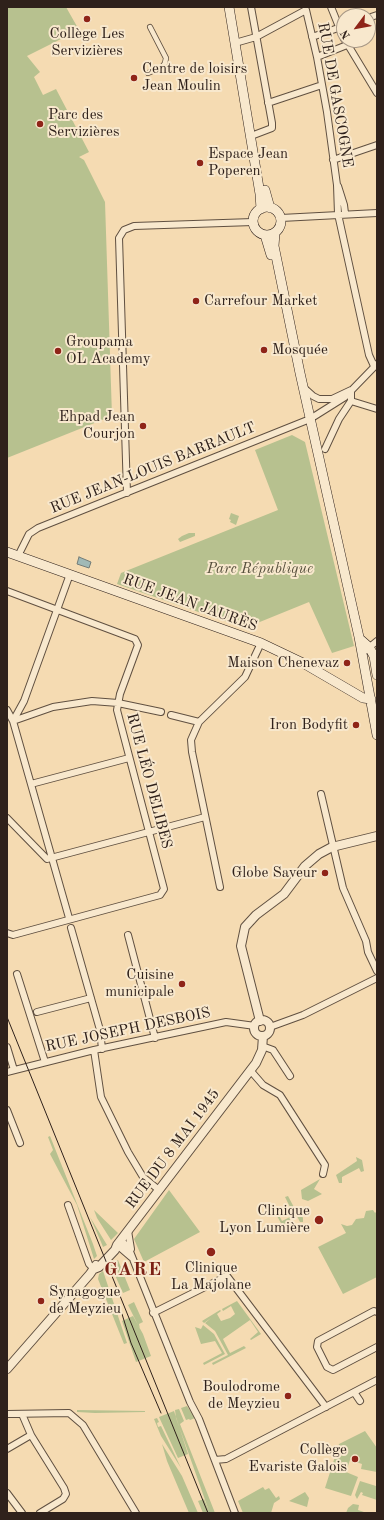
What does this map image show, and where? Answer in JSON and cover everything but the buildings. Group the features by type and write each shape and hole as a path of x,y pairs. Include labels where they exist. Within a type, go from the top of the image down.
{"main road":[{"path":"229,7 238,42 254,135 266,193 265,208"},
{"path":"235,7 238,42"},
{"path":"275,233 265,235 257,231 253,222 255,214 265,208 277,211 281,218 280,227 275,233 274,246 310,419 360,639 377,735"},
{"path":"265,235 269,247 296,380 310,419"},
{"name":"RUE JEAN JAURÈS","path":"7,552 261,643 303,662 357,694 371,695"},
{"path":"360,639 374,649 377,677 371,695"},
{"path":"367,678 372,680 377,677"}],"street":[{"path":"250,7 272,128 254,135"},
{"path":"331,7 336,17"},
{"name":"RUE DE GASCOGNE","path":"256,37 306,10 318,56 337,185 338,214 369,355 376,365"},
{"path":"148,73 162,67 166,58 150,27"},
{"path":"312,37 336,29"},
{"path":"238,42 256,37"},
{"path":"318,56 336,46"},
{"path":"349,48 377,93"},
{"path":"268,103 322,85"},
{"path":"333,160 377,144"},
{"name":"RUE DE GASCOGNE","path":"337,185 344,205 345,214"},
{"path":"281,218 377,213"},
{"path":"127,493 118,242 120,234 124,230 134,226 253,222"},
{"name":"RUE JEAN-LOUIS BARRAULT","path":"18,556 26,538 33,531 310,419 337,403 376,365"},
{"path":"303,386 313,396 326,399 332,399 351,390 351,401 339,419 325,449"},
{"path":"351,401 377,409"},
{"path":"13,721 24,701 58,611 70,574"},
{"name":"RUE LÉO DELIBES","path":"7,591 135,639 138,645 118,702 117,710 164,889 160,895 69,918 13,935 7,933"},
{"path":"220,887 191,740 199,722 246,678 261,643"},
{"path":"363,654 374,649"},
{"path":"13,721 53,707 92,701 118,702 161,712"},
{"path":"7,710 13,721 69,918"},
{"path":"171,715 199,722"},
{"path":"31,784 129,758"},
{"path":"320,794 343,888 377,971"},
{"path":"7,818 43,856 52,858 148,831 205,817"},
{"path":"257,1023 267,1022 270,1027 268,1034 263,1036 256,1033 257,1023 241,946 245,927 256,915 284,894 311,859 332,847 377,836"},
{"path":"71,928 100,1030 102,1049"},
{"path":"128,935 155,1038"},
{"path":"17,974 45,1062"},
{"path":"270,1027 303,1016 377,978"},
{"path":"37,1012 91,998"},
{"name":"RUE JOSEPH DESBOIS","path":"7,1072 94,1050 226,1022 257,1023"},
{"name":"RUE DU 8 MAI 1945","path":"8,1368 94,1269 99,1267 112,1252 250,1070 259,1056 263,1036"},
{"path":"262,1046 272,1050 290,1076"},
{"path":"7,1047 14,1070"},
{"path":"94,1050 101,1096 128,1152 143,1177 159,1190"},
{"path":"250,1070 264,1085 280,1095 325,1166 323,1174"},
{"path":"7,1110 20,1143"},
{"path":"68,1206 89,1264 94,1269"},
{"path":"128,1231 131,1243 131,1257"},
{"path":"119,1242 131,1257 215,1460 235,1513"},
{"path":"154,1313 227,1276 328,1405"},
{"path":"377,1312 374,1311 318,1341 317,1347 327,1367 333,1370 377,1347"},
{"path":"215,1460 226,1459 377,1380"},
{"path":"354,1392 360,1401"},
{"path":"7,1414 69,1413 83,1425 136,1513"},
{"path":"22,1414 31,1435 64,1488 66,1494 63,1499 40,1513"},
{"path":"7,1449 31,1435"},
{"path":"7,1493 22,1513"}],"green space":[{"path":"7,7 66,7 79,30 27,56 40,72 34,77 43,95 56,89 89,152 79,157 84,160 105,202 112,416 7,458"},
{"name":"Parc République","path":"292,435 305,442 354,646 332,653 309,602 245,628 117,584 121,573 278,510 255,450"},
{"path":"231,513 239,516 236,525 230,522 231,520 229,519"},
{"path":"189,533 195,533 195,536 180,542 178,539"},
{"path":"50,1136 93,1244 97,1256 94,1259 77,1205 50,1154 53,1150 48,1137"},
{"path":"356,1157 362,1160 364,1171 361,1172 359,1168 342,1177 342,1183 339,1183 336,1175 357,1161"},
{"path":"320,1179 314,1189 322,1194 308,1201 302,1199 301,1190"},
{"path":"169,1190 200,1232 144,1262 134,1239"},
{"path":"288,1196 297,1213 300,1211 303,1222 300,1222 297,1216 286,1222 289,1228 283,1231 277,1228 282,1225 272,1207 274,1206 282,1221 294,1215 285,1197"},
{"path":"94,1210 118,1233 111,1240 97,1218"},
{"path":"373,1210 375,1213 377,1211 377,1277 343,1294 318,1247 346,1233 341,1224 347,1226 352,1225 356,1219 364,1218 366,1211"},
{"path":"90,1217 107,1245 103,1247"},
{"path":"118,1260 130,1290 123,1293 110,1264"},
{"path":"103,1271 127,1343 124,1344 98,1279 99,1274"},
{"path":"237,1301 261,1334 251,1340 250,1339 258,1332 250,1320 223,1339 230,1353 244,1346 246,1348 213,1365 212,1363 228,1355 215,1331 205,1323 211,1318 204,1323 202,1321 220,1310 221,1311 217,1314 221,1321 230,1318 235,1314 231,1306 223,1311 222,1309"},
{"path":"134,1302 143,1322 139,1324 140,1329 128,1305"},
{"path":"133,1316 143,1334 151,1356 136,1362 122,1321"},
{"path":"203,1325 214,1334 225,1354 204,1365 203,1363 222,1353 215,1341 201,1344 195,1327 201,1329"},
{"path":"187,1406 195,1418 186,1420 181,1408"},
{"path":"179,1409 184,1421 180,1424 215,1513 203,1513 198,1501 204,1499 209,1511 176,1418 175,1410"},
{"path":"77,1410 145,1412 95,1413 77,1412"},
{"path":"174,1411 188,1454 178,1458 159,1417"},
{"path":"157,1418 159,1422 157,1423 158,1427 161,1426 181,1468 161,1436 154,1419"},
{"path":"365,1431 377,1448 377,1472 361,1469 362,1464 350,1460 346,1472 358,1477 351,1496 325,1488 339,1444"},
{"path":"162,1444 182,1476 198,1513 189,1513 167,1461"},
{"path":"360,1481 376,1486 377,1484 377,1500 362,1495 363,1493 361,1492 357,1499 355,1495"},
{"path":"263,1487 265,1490 269,1488 276,1498 279,1496 280,1499 274,1503 271,1513 243,1513 238,1501"},
{"path":"305,1492 309,1498 307,1507 289,1501"},
{"path":"353,1504 359,1505 358,1510 367,1513 346,1513 348,1508"}],"water":[{"path":"79,557 91,562 89,568 77,564"}],"tram line":[{"path":"7,1017 208,1513"},
{"path":"122,1314 131,1343 161,1413"}],"place":[{"name":"Collège Les Servizières","path":"87,19"},
{"name":"Centre de loisirs Jean Moulin","path":"134,78"},
{"name":"Parc des Servizières","path":"40,124"},
{"name":"Espace Jean Poperen","path":"200,163"},
{"name":"Carrefour Market","path":"196,301"},
{"name":"Mosquée","path":"264,350"},
{"name":"Groupama OL Academy","path":"58,351"},
{"name":"Ehpad Jean Courjon","path":"143,426"},
{"name":"Maison Chenevaz","path":"347,663"},
{"name":"Iron Bodyfit","path":"356,725"},
{"name":"Globe Saveur","path":"325,873"},
{"name":"Cuisine municipale","path":"182,984"},
{"name":"Clinique Lyon Lumière","path":"319,1220"},
{"name":"Clinique La Majolane","path":"211,1252"},
{"name":"Synagogue de Meyzieu","path":"41,1301"},
{"name":"Boulodrome de Meyzieu","path":"288,1396"},
{"name":"Collège Evariste Galois","path":"355,1459"}],"district":[{"name":"GARE","path":"133,1270"}]}
